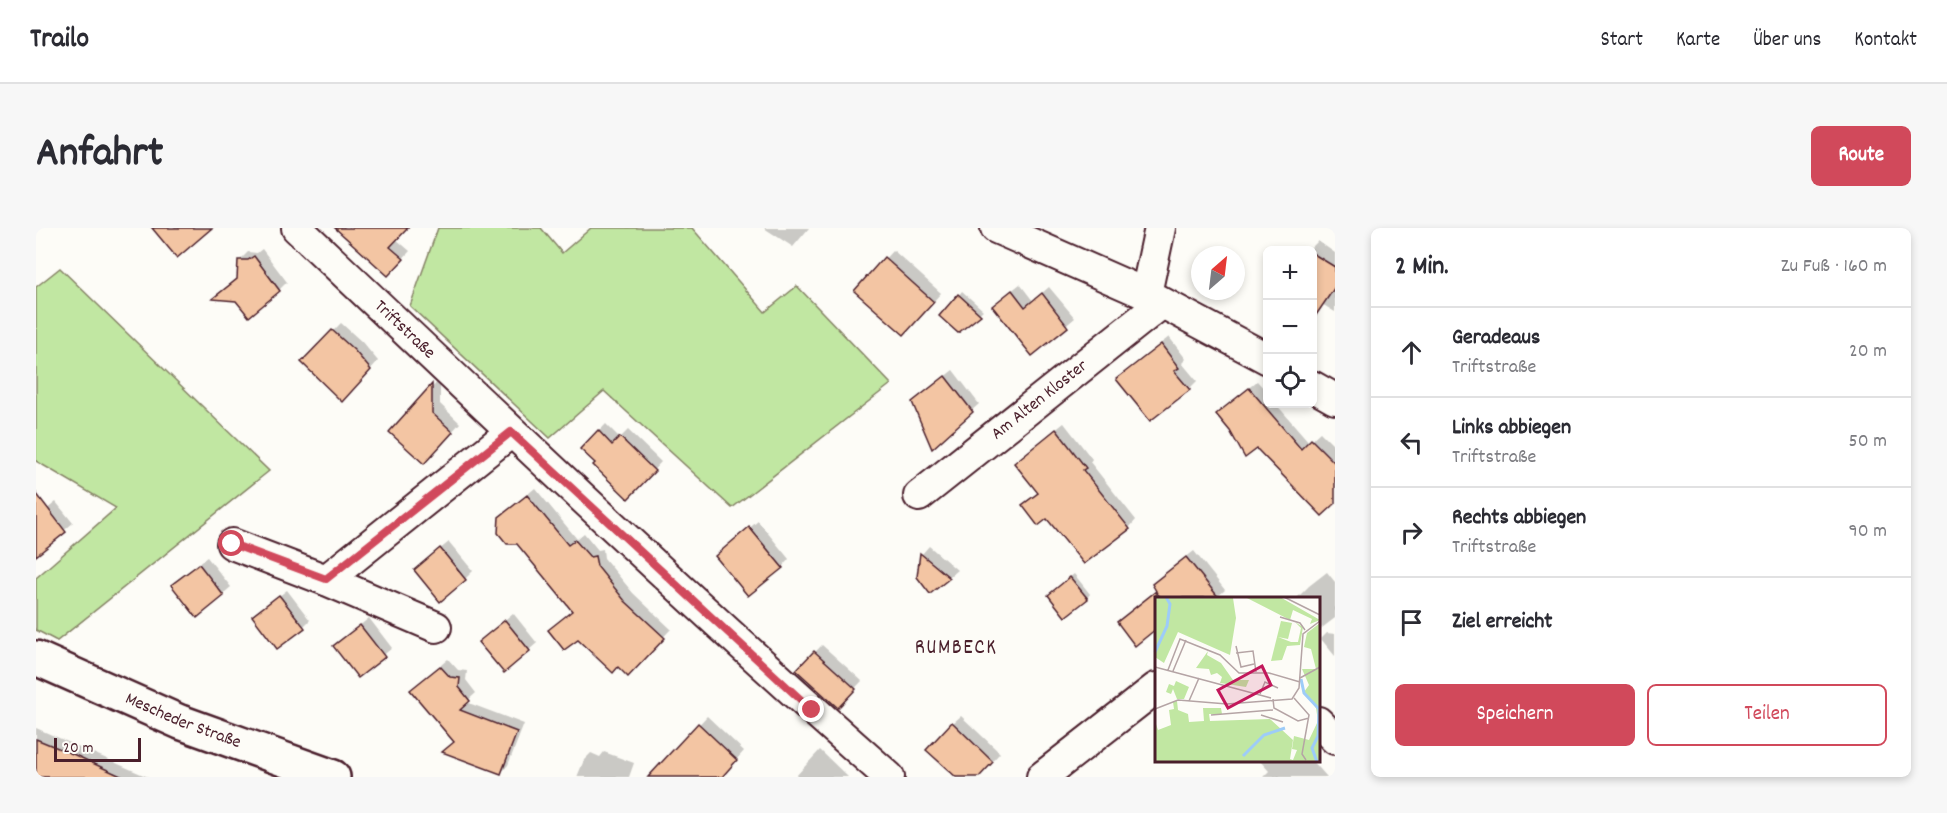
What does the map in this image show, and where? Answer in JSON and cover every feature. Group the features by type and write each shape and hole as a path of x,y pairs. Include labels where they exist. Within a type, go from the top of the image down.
{"street":[{"name":"Triftstraße","path":"297,228 511,432 812,710 888,777"},
{"path":"996,228 1154,298 1263,356"},
{"path":"1154,298 1160,228"},
{"name":"Am Alten Kloster","path":"919,496 1154,298"},
{"path":"1317,389 1335,399"},
{"path":"326,579 511,432"},
{"path":"232,544 326,579 436,627"},
{"name":"Mescheder Straße","path":"36,658 180,722 333,777"},
{"path":"1042,777 1155,689"},
{"path":"1320,724 1335,740"}],"green space":[{"path":"438,228 541,228 562,253 591,228 692,228 765,312 797,286 891,384 732,508 604,391 550,438 410,306"},
{"path":"60,268 269,471 57,641 36,630 36,578 116,508 36,461 36,287"}],"building":[{"path":"152,228 212,228 177,258"},
{"path":"335,228 408,228 390,247 404,259 388,276"},
{"path":"254,256 280,291 249,317 236,301 212,299 237,279 238,260 248,260"},
{"path":"1317,256 1335,267 1335,287 1317,314"},
{"path":"884,257 934,302 904,335 854,291"},
{"path":"1012,290 1025,307 1042,293 1068,327 1032,356 992,306"},
{"path":"958,294 981,315 958,333 939,316"},
{"path":"332,330 371,370 342,402 301,362"},
{"path":"1161,344 1179,368 1174,371 1190,390 1150,421 1116,379"},
{"path":"945,376 973,412 932,449 912,402"},
{"path":"432,384 432,413 453,432 424,464 389,432"},
{"path":"1249,388 1263,404 1263,408 1266,408 1301,449 1311,439 1335,463 1335,504 1322,516 1257,449 1245,458 1230,431 1216,414"},
{"path":"1056,429 1086,468 1083,470 1130,529 1084,564 1047,519 1038,526 1022,505 1038,493 1014,463"},
{"path":"598,430 612,445 620,437 655,471 628,499 580,449"},
{"path":"36,493 66,532 36,556"},
{"path":"527,495 568,545 575,540 590,557 595,556 597,566 625,601 665,638 628,677 618,667 613,673 578,640 564,650 548,630 572,611 517,544 507,544 498,533 499,517"},
{"path":"749,527 783,568 748,596 715,556"},
{"path":"440,548 466,580 440,602 414,570"},
{"path":"920,553 950,578 930,594 917,577"},
{"path":"1186,557 1218,597 1160,597 1156,592 1155,630 1135,646 1117,622 1156,591 1152,584"},
{"path":"199,564 224,596 197,618 171,585"},
{"path":"1070,577 1088,599 1065,617 1048,595"},
{"path":"279,595 305,628 277,649 252,616"},
{"path":"505,620 530,651 504,673 478,642"},
{"path":"360,625 385,657 358,678 333,646"},
{"path":"814,651 856,689 838,708 796,670"},
{"path":"440,666 450,677 460,678 459,687 470,701 460,710 517,732 501,774 442,752 454,742 410,690"},
{"path":"952,722 993,762 979,777 956,777 926,750"},
{"path":"698,723 737,760 722,777 648,777"},
{"path":"36,739 75,755 123,777 36,777"}],"district":[{"name":"RUMBECK","path":"956,649"}],"route":[{"path":"232,544 326,579 511,432 812,710"}]}
